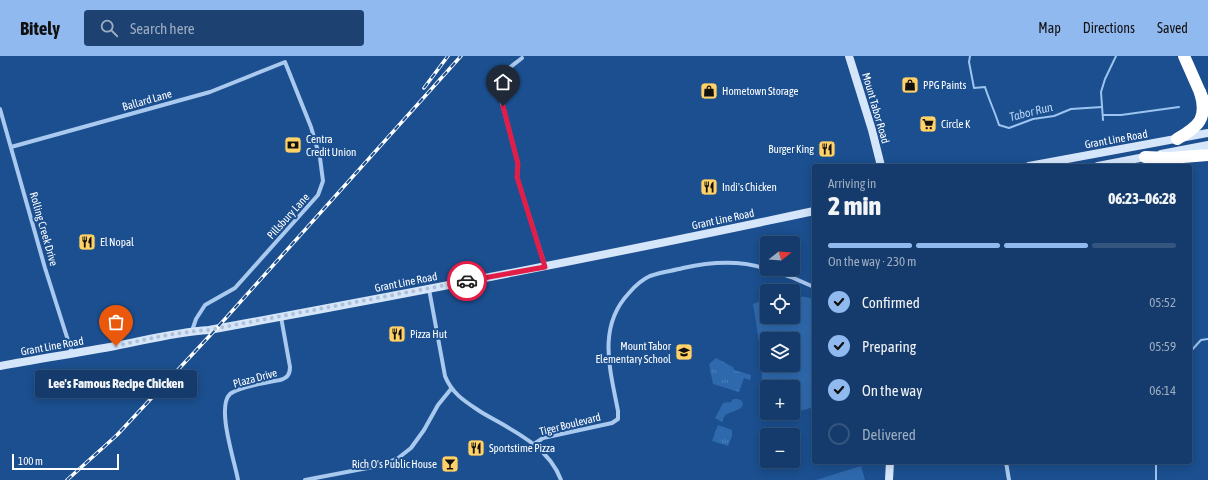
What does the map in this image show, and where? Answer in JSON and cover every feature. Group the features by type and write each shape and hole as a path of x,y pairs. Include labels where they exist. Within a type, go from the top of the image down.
{"highway":[{"path":"1184,56 1208,108"},
{"path":"1177,139 1193,129 1200,121 1204,110 1200,92"},
{"path":"1145,157 1170,158 1208,155"}],"main road":[{"name":"Mount Tabor Road","path":"848,56 872,130 880,164"},
{"name":"Grant Line Road","path":"1040,164 1208,133"},
{"name":"Grant Line Road","path":"1108,164 1208,145"},
{"name":"Grant Line Road","path":"0,366 116,346 160,336 208,330 281,317 545,267 812,211"},
{"path":"889,480 890,464"}],"street":[{"path":"522,58 501,76 498,83 518,164 517,177 545,267"},
{"name":"Ballard Lane","path":"11,147 210,92 286,62"},
{"name":"Pillsbury Lane","path":"192,331 196,319 205,305 235,288 322,189 323,173 320,158 311,127 286,62"},
{"name":"Rolling Creek Drive","path":"0,110 72,354"},
{"name":"Tiger Boulevard","path":"534,444 543,438 612,423 618,419 608,347 609,332 615,310 634,286 650,276 699,264 744,264 760,267"},
{"name":"Tiger Boulevard","path":"789,276 812,285"},
{"path":"429,289 445,376 451,389 467,403 534,444 550,459 561,480"},
{"name":"Plaza Drive","path":"238,480 224,416 226,398 235,391 287,377 290,367 281,317"},
{"path":"305,480 378,466 396,459 411,448 424,430 438,405 451,389"},
{"path":"1006,464 1009,480"}],"green space":[{"path":"800,297 812,298 812,408 800,411 800,380 762,380 762,372 800,372 800,332 760,332 760,348 753,304 760,302 760,324 800,324"},
{"path":"716,358 733,367 734,370 751,375 750,380 744,378 739,392 713,384 709,364"},
{"path":"733,399 742,401 743,405 741,408 725,415 722,422 715,418 723,403 731,402"},
{"path":"718,425 732,430 732,436 728,446 712,441"},
{"path":"861,466 865,480 816,480"}],"waterway":[{"name":"Tabor Run","path":"970,56 969,62 974,88 985,87 999,125 1009,128 1033,119 1054,116 1071,109 1102,107"},
{"path":"1103,120 1101,92 1105,79 1116,56"},
{"path":"1103,115 1121,115 1179,107"},
{"path":"1192,350 1201,340 1208,339"},
{"path":"1156,464 1156,480"}],"railway":[{"path":"424,88 448,56"},
{"path":"67,480 117,435 216,329 461,56"}],"way so far":[{"path":"116,346 160,336 208,330 467,281"}],"place":[{"name":"PPG Paints","path":"910,85"},
{"name":"Hometown Storage","path":"709,91"},
{"name":"Circle K","path":"928,124"},
{"name":"Centra Credit Union","path":"293,145"},
{"name":"Burger King","path":"827,149"},
{"name":"Indi's Chicken","path":"709,187"},
{"name":"El Nopal","path":"87,242"},
{"name":"Pizza Hut","path":"397,334"},
{"name":"Lee's Famous Recipe Chicken","path":"116,346"},
{"name":"Mount Tabor Elementary School","path":"684,352"},
{"name":"Sportstime Pizza","path":"476,448"},
{"name":"Rich O's Public House","path":"450,464"}],"route":[{"path":"467,281 545,267 517,177 518,164 503,106"}]}
